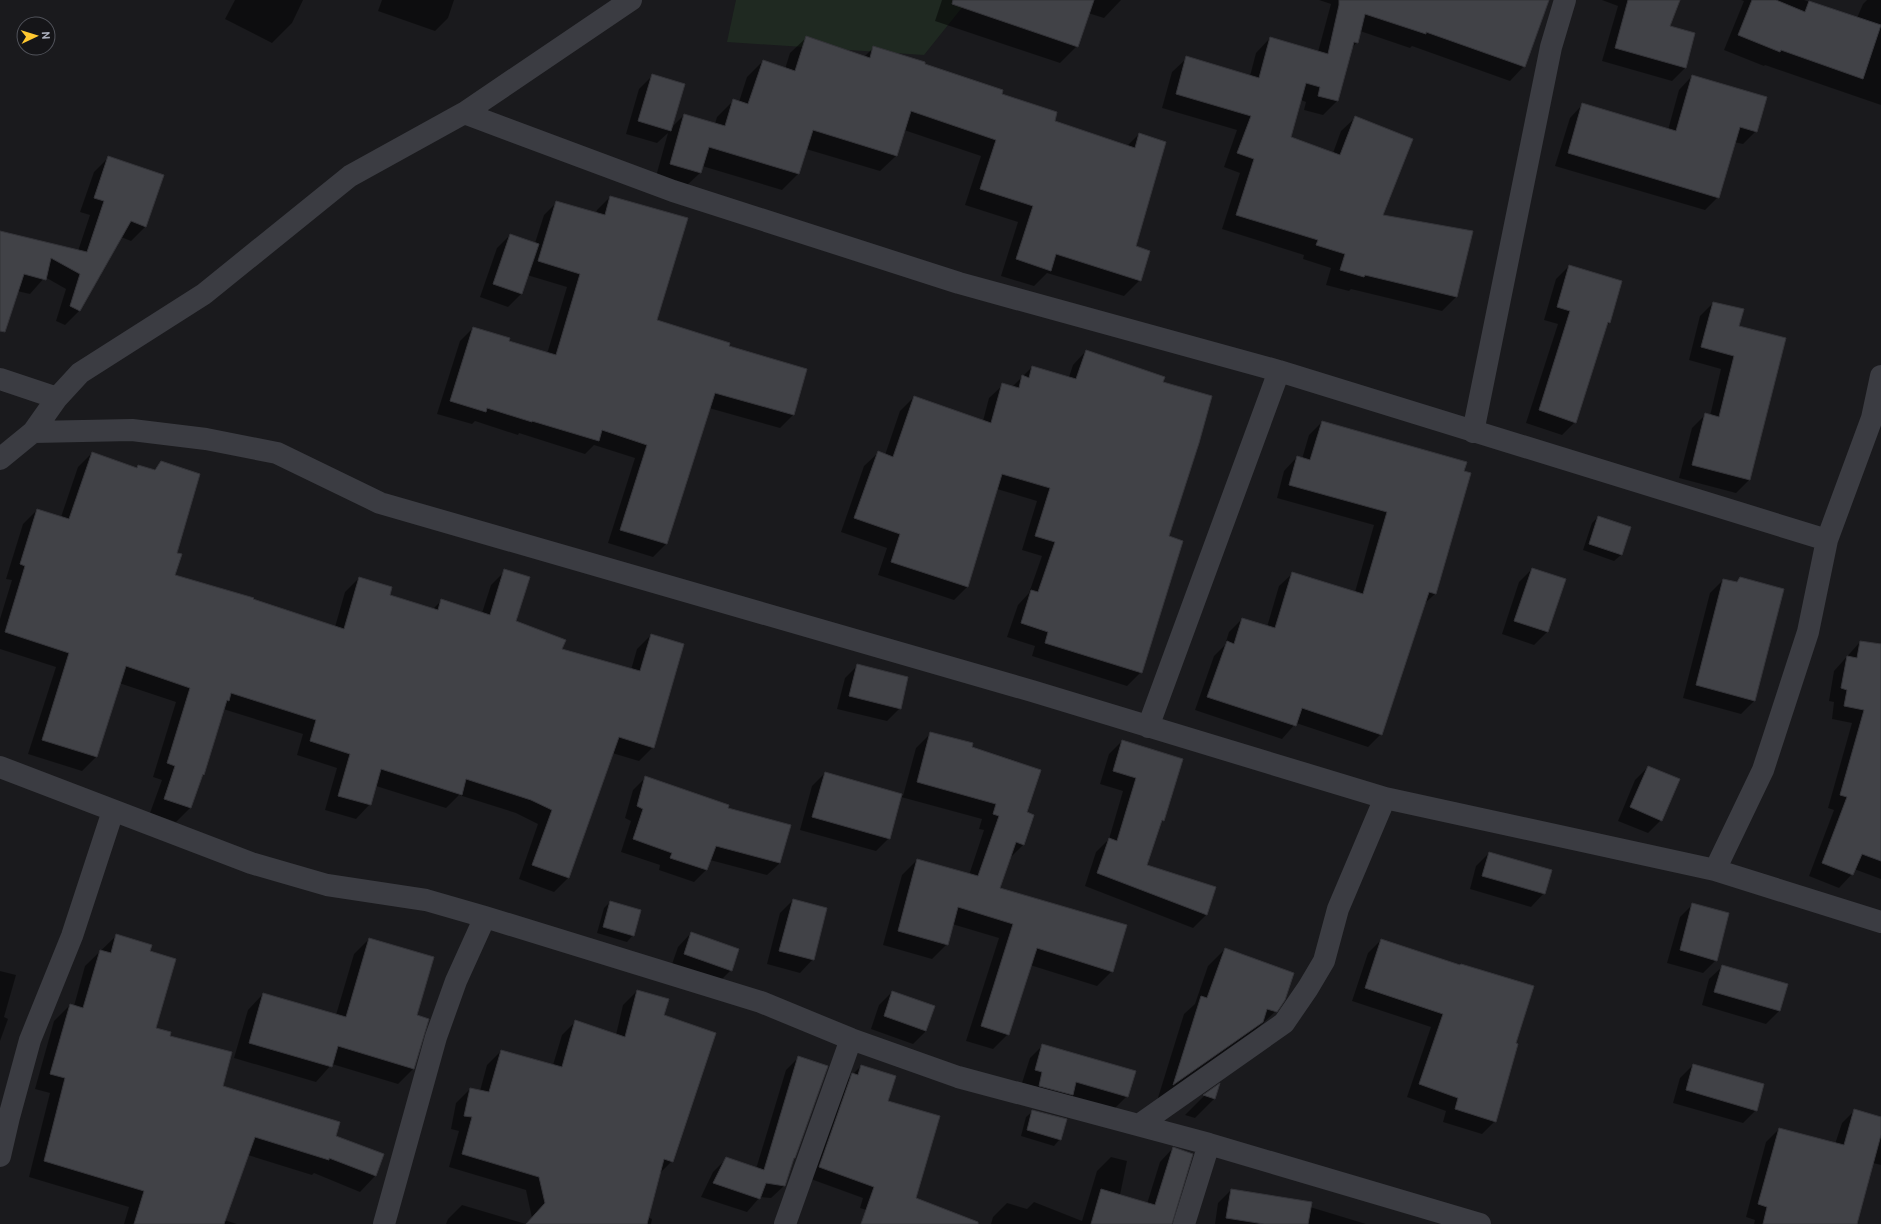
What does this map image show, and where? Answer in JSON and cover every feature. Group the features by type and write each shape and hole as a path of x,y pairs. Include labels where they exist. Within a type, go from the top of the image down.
{"street":[{"path":"0,459 33,432 57,398 80,373 204,294 350,176 464,113 631,0"},
{"path":"1473,432 1551,47 1565,0"},
{"path":"464,113 673,191 959,283 1279,371 1827,540"},
{"path":"1148,727 1279,371"},
{"path":"1715,870 1763,770 1808,632 1827,540 1872,418 1881,376"},
{"path":"0,378 57,398"},
{"path":"33,432 132,430 206,439 277,453 380,502 1032,691 1385,798 1715,870 1881,922"},
{"path":"0,767 266,868 327,885 426,900 485,916 760,1002 851,1038 958,1076 1209,1144 1480,1224"},
{"path":"1139,1125 1284,1023 1324,961 1338,909 1385,798"},
{"path":"0,1156 8,1117 30,1040 72,936 113,811"},
{"path":"384,1224 436,1038 456,981 485,916"},
{"path":"785,1224 851,1038"},
{"path":"1184,1224 1209,1144"}],"shaded area":[{"path":"736,0 968,0 924,55 727,42"}],"building":[{"path":"953,0 1094,0 1078,47 952,4"},
{"path":"1339,0 1549,0 1525,67 1426,32 1426,34 1365,14 1358,43 1354,42 1338,101 1318,96 1320,87 1306,83 1291,137 1340,155 1355,116 1413,139 1383,215 1473,231 1457,297 1365,275 1364,277 1340,270 1345,254 1316,245 1318,240 1236,215 1254,159 1237,153 1251,116 1176,94 1186,56 1259,78 1270,37 1328,54"},
{"path":"1628,0 1680,0 1670,26 1695,33 1686,68 1615,48"},
{"path":"1752,0 1776,0 1805,12 1809,1 1881,25 1863,79 1781,50 1780,52 1738,35"},
{"path":"806,36 870,58 873,46 925,62 925,64 1003,90 1002,94 1057,112 1055,121 1135,148 1139,133 1166,142 1136,246 1150,251 1141,281 1056,254 1051,271 1016,259 1033,206 980,189 996,140 911,111 897,156 813,130 799,174 709,147 701,173 670,164 684,114 725,126 733,99 748,104 763,60 795,71"},
{"path":"652,74 685,84 671,131 638,121"},
{"path":"1692,75 1767,97 1757,132 1740,127 1719,198 1568,153 1582,103 1676,131"},
{"path":"108,156 164,175 146,227 131,221 80,311 70,306 80,274 51,258 46,280 24,274 5,332 0,331 0,231 87,252 104,201 94,198"},
{"path":"610,196 688,218 657,320 730,343 729,346 807,369 794,415 715,393 667,544 620,530 647,445 602,430 599,441 487,408 486,412 450,401 473,327 510,338 509,341 556,355 580,274 538,261 556,201 605,215"},
{"path":"510,234 539,244 522,294 493,284"},
{"path":"1569,265 1622,281 1610,323 1608,322 1576,423 1539,410 1570,311 1557,307"},
{"path":"1713,302 1744,309 1739,326 1786,338 1750,480 1692,465 1705,413 1719,417 1734,356 1701,347"},
{"path":"1086,350 1165,377 1163,382 1212,396 1199,443 1169,536 1183,541 1142,673 1045,643 1048,632 1021,623 1031,590 1038,592 1055,542 1035,536 1050,488 1002,474 968,587 891,562 900,534 854,518 878,451 893,457 914,396 991,423 1002,383 1019,388 1022,375 1029,378 1032,366 1076,379"},
{"path":"1322,421 1467,462 1464,471 1471,473 1436,594 1429,592 1382,735 1302,708 1296,726 1207,697 1227,641 1234,644 1242,618 1275,628 1292,572 1363,594 1387,512 1289,485 1297,456 1310,460"},
{"path":"92,452 137,468 138,465 155,470 161,461 200,474 177,553 182,554 175,575 254,598 253,599 344,629 359,577 392,587 390,595 438,610 441,599 490,615 504,569 530,577 516,621 566,640 562,649 640,671 651,634 684,644 654,748 619,737 569,878 532,865 552,810 531,800 466,779 462,795 381,769 371,805 338,796 350,754 310,741 316,720 231,693 229,701 227,700 204,775 203,774 191,808 164,799 175,766 167,763 190,688 126,666 97,757 42,740 69,653 5,632 25,566 20,564 37,509 69,519"},
{"path":"1598,516 1631,527 1622,555 1589,544"},
{"path":"1532,568 1566,579 1548,632 1514,621"},
{"path":"1740,577 1784,589 1755,701 1696,685 1723,579 1737,582"},
{"path":"1860,641 1881,644 1881,861 1862,854 1853,875 1822,863 1847,797 1840,795 1864,710 1844,706 1847,690 1841,688 1847,656 1857,658"},
{"path":"857,664 908,677 901,709 849,696"},
{"path":"930,732 973,743 972,747 1041,770 1027,812 1034,815 1024,845 1016,842 1000,888 1127,925 1113,972 1037,948 1009,1035 981,1026 1013,924 958,907 948,945 898,931 917,859 978,876 999,816 993,814 996,804 917,782"},
{"path":"1122,740 1183,759 1164,821 1162,820 1147,865 1216,887 1207,915 1097,873 1109,838 1117,841 1136,778 1113,771"},
{"path":"1648,766 1680,779 1662,821 1630,807"},
{"path":"825,772 902,794 890,839 812,817"},
{"path":"645,776 729,805 728,808 791,825 780,863 716,846 707,870 670,858 672,853 633,839 643,809 637,806"},
{"path":"1489,852 1552,870 1545,894 1482,876"},
{"path":"793,899 827,908 814,960 779,951"},
{"path":"610,901 641,910 634,936 603,927"},
{"path":"1692,903 1729,913 1717,961 1680,950"},
{"path":"691,932 739,949 732,971 684,954"},
{"path":"116,934 152,945 150,951 176,959 156,1028 171,1032 170,1036 232,1052 223,1086 340,1122 336,1136 384,1154 376,1176 329,1158 329,1160 255,1137 224,1224 134,1224 144,1191 44,1161 65,1078 50,1074 70,1004 83,1008 100,950 111,953"},
{"path":"369,938 434,957 417,1015 429,1019 414,1069 338,1046 332,1067 249,1043 263,993 346,1017"},
{"path":"1381,939 1460,965 1461,964 1534,986 1516,1043 1518,1044 1496,1122 1455,1109 1458,1098 1419,1084 1443,1014 1365,988"},
{"path":"1225,948 1294,973 1285,1000 1277,1012 1267,1009 1263,1022 1173,1085 1201,996 1207,998"},
{"path":"1722,965 1788,984 1780,1011 1714,992"},
{"path":"637,990 669,999 664,1015 716,1033 673,1162 664,1159 647,1224 526,1224 545,1203 539,1177 462,1154 472,1117 464,1116 470,1088 489,1092 501,1050 562,1067 575,1020 625,1037"},
{"path":"892,991 935,1006 926,1031 884,1016"},
{"path":"1042,1044 1136,1071 1128,1097 1076,1082 1073,1095 1039,1086 1042,1072 1035,1070"},
{"path":"798,1056 828,1066 785,1186 766,1183 760,1199 713,1183 726,1157 764,1170"},
{"path":"1693,1064 1764,1084 1757,1111 1686,1090"},
{"path":"861,1065 896,1076 888,1101 940,1116 916,1198 978,1222 978,1224 861,1224 874,1187 819,1167 852,1073 858,1075"},
{"path":"1220,1083 1215,1099 1203,1095"},
{"path":"1854,1109 1881,1117 1881,1135 1857,1224 1763,1224 1767,1207 1758,1204 1779,1128 1844,1145"},
{"path":"1032,1110 1067,1119 1061,1140 1027,1130"},
{"path":"1173,1147 1193,1154 1172,1224 1091,1224 1101,1189 1155,1205"},
{"path":"1231,1189 1312,1202 1308,1224 1264,1224 1226,1218"}]}
